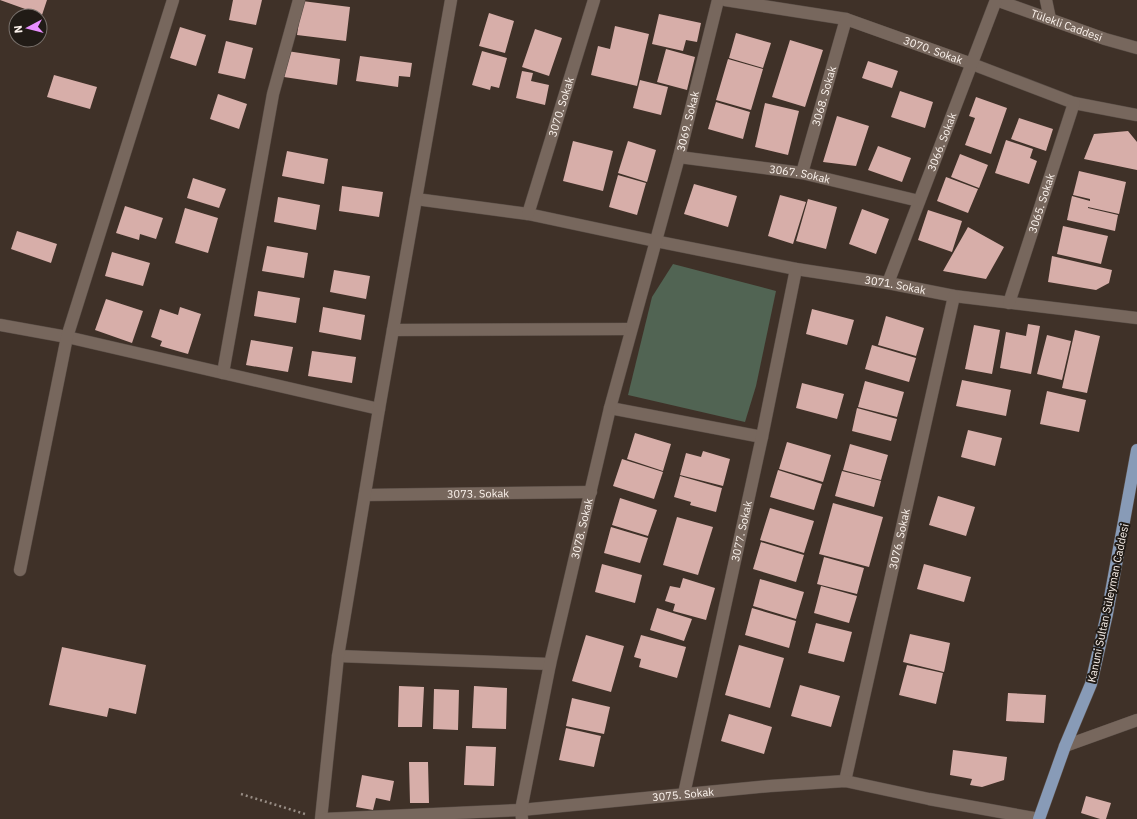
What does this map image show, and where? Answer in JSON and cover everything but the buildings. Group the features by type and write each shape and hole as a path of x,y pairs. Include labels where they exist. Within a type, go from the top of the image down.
{"main road":[{"name":"Kanuni Sultan Süleyman Caddesi","path":"1039,819 1065,746 1091,684 1100,651 1137,450"}],"street":[{"path":"20,570 67,338 173,0"},
{"path":"223,373 273,94 298,0"},
{"path":"322,819 338,656 379,409 451,0"},
{"name":"3070. Sokak","path":"528,214 594,0"},
{"name":"3069. Sokak","path":"655,241 679,157 718,0"},
{"name":"3070. Sokak","path":"725,0 846,19 972,64 1074,103 1137,115"},
{"name":"Tülekli Caddesi","path":"996,0 1105,39 1137,48"},
{"name":"3066. Sokak","path":"888,283 996,0"},
{"path":"1046,0 1050,19"},
{"name":"3068. Sokak","path":"802,172 846,19"},
{"name":"3065. Sokak","path":"1009,303 1074,103"},
{"name":"3067. Sokak","path":"679,157 802,172 919,201"},
{"name":"3071. Sokak","path":"416,199 528,214 796,269 888,283 954,296 1137,318"},
{"name":"3078. Sokak","path":"522,814 550,664 610,408 655,241"},
{"name":"3077. Sokak","path":"684,794 762,436 796,269"},
{"name":"3076. Sokak","path":"845,781 954,296"},
{"path":"0,325 67,338 379,409"},
{"path":"393,330 632,329"},
{"path":"610,408 762,436"},
{"name":"3073. Sokak","path":"365,495 590,492"},
{"path":"338,656 550,664"},
{"path":"1065,746 1137,720"},
{"name":"3075. Sokak","path":"322,819 522,814 684,794 845,781 929,799 1039,819"}],"path":[{"path":"241,794 306,814"}],"green space":[{"path":"673,264 776,291 756,386 745,422 628,395 652,297"}]}
